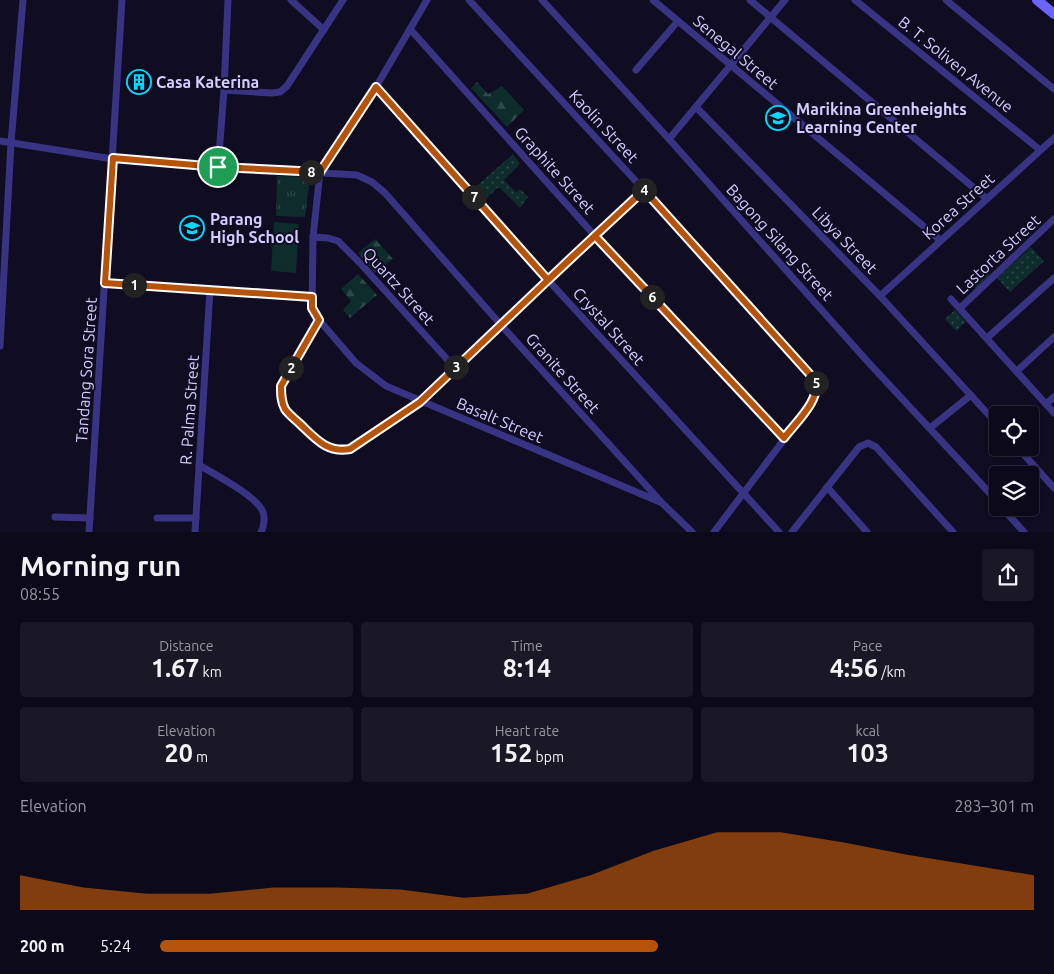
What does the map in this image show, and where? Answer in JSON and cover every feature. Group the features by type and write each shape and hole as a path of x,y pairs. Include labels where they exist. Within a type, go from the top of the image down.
{"street":[{"path":"0,346 11,143 23,0"},
{"name":"Tandang Sora Street","path":"89,532 122,0"},
{"path":"218,167 228,0"},
{"path":"290,0 324,30"},
{"path":"224,90 280,92 287,86 343,0"},
{"path":"427,0 376,87 320,172 313,237 312,297 312,308 319,320 281,386 281,398 286,410 318,441 340,451 350,449 420,402 644,190"},
{"name":"Kaolin Street","path":"469,0 815,380 817,385 815,396 714,532"},
{"name":"Bagong Silang Street","path":"542,0 670,139 868,362 989,492"},
{"name":"Senegal Street","path":"653,0 940,240"},
{"path":"750,0 986,198"},
{"path":"670,139 785,0"},
{"name":"B. T. Soliven Avenue","path":"855,0 1040,150"},
{"path":"946,0 1054,90"},
{"path":"1037,0 1054,14"},
{"path":"636,70 678,21"},
{"name":"Graphite Street","path":"410,30 595,236 784,438"},
{"name":"Crystal Street","path":"376,87 548,280 779,532"},
{"name":"Libya Street","path":"696,107 880,296 989,415"},
{"name":"Korea Street","path":"880,296 1054,138"},
{"name":"Granite Street","path":"0,141 113,158 218,167 357,175 372,182 386,193 501,325 663,504 692,532"},
{"name":"Lastorta Street","path":"960,308 1054,219"},
{"name":"Quartz Street","path":"313,237 328,238 338,242 360,263 454,368"},
{"path":"988,338 1054,278"},
{"path":"105,283 312,297"},
{"name":"R. Palma Street","path":"195,532 210,290"},
{"path":"951,299 1054,413"},
{"name":"Basalt Street","path":"319,320 356,363 386,386 663,504"},
{"path":"1017,371 1054,337"},
{"path":"930,428 971,395"},
{"path":"1046,404 1054,397"},
{"path":"792,532 859,447 868,443 876,447 954,532"},
{"path":"1025,456 1054,488"},
{"path":"199,465 224,479 257,503 263,513 263,529 261,532"},
{"path":"827,487 867,532"},
{"path":"1009,516 1024,532"},
{"path":"55,517 90,518"},
{"path":"157,518 196,518"}],"green space":[{"path":"477,82 488,94 502,86 524,110 507,127 471,88"},
{"path":"513,154 520,164 504,180 516,192 520,189 528,197 520,208 499,187 484,200 473,189"},
{"path":"277,176 310,177 305,217 276,216"},
{"path":"274,222 299,224 296,273 271,271"},
{"path":"375,239 393,259 375,273 358,253"},
{"path":"1031,247 1044,261 1010,292 997,278"},
{"path":"982,266 990,274 976,288 968,280"},
{"path":"358,274 377,295 350,318 343,310 351,301 341,289"},
{"path":"955,310 966,322 956,331 945,319"}],"place":[{"name":"Casa Katerina","path":"139,82"},
{"name":"Marikina Greenheights Learning Center","path":"778,118"},
{"name":"Parang High School","path":"192,228"}],"route":[{"path":"218,167 113,158 105,283 312,297 312,308 319,320 281,386 281,398 286,410 318,441 330,448 340,451 350,449 420,402 571,258 644,190 815,380 817,385 815,396 811,404 784,438 595,236 548,280 376,87 320,172 218,167"}]}
